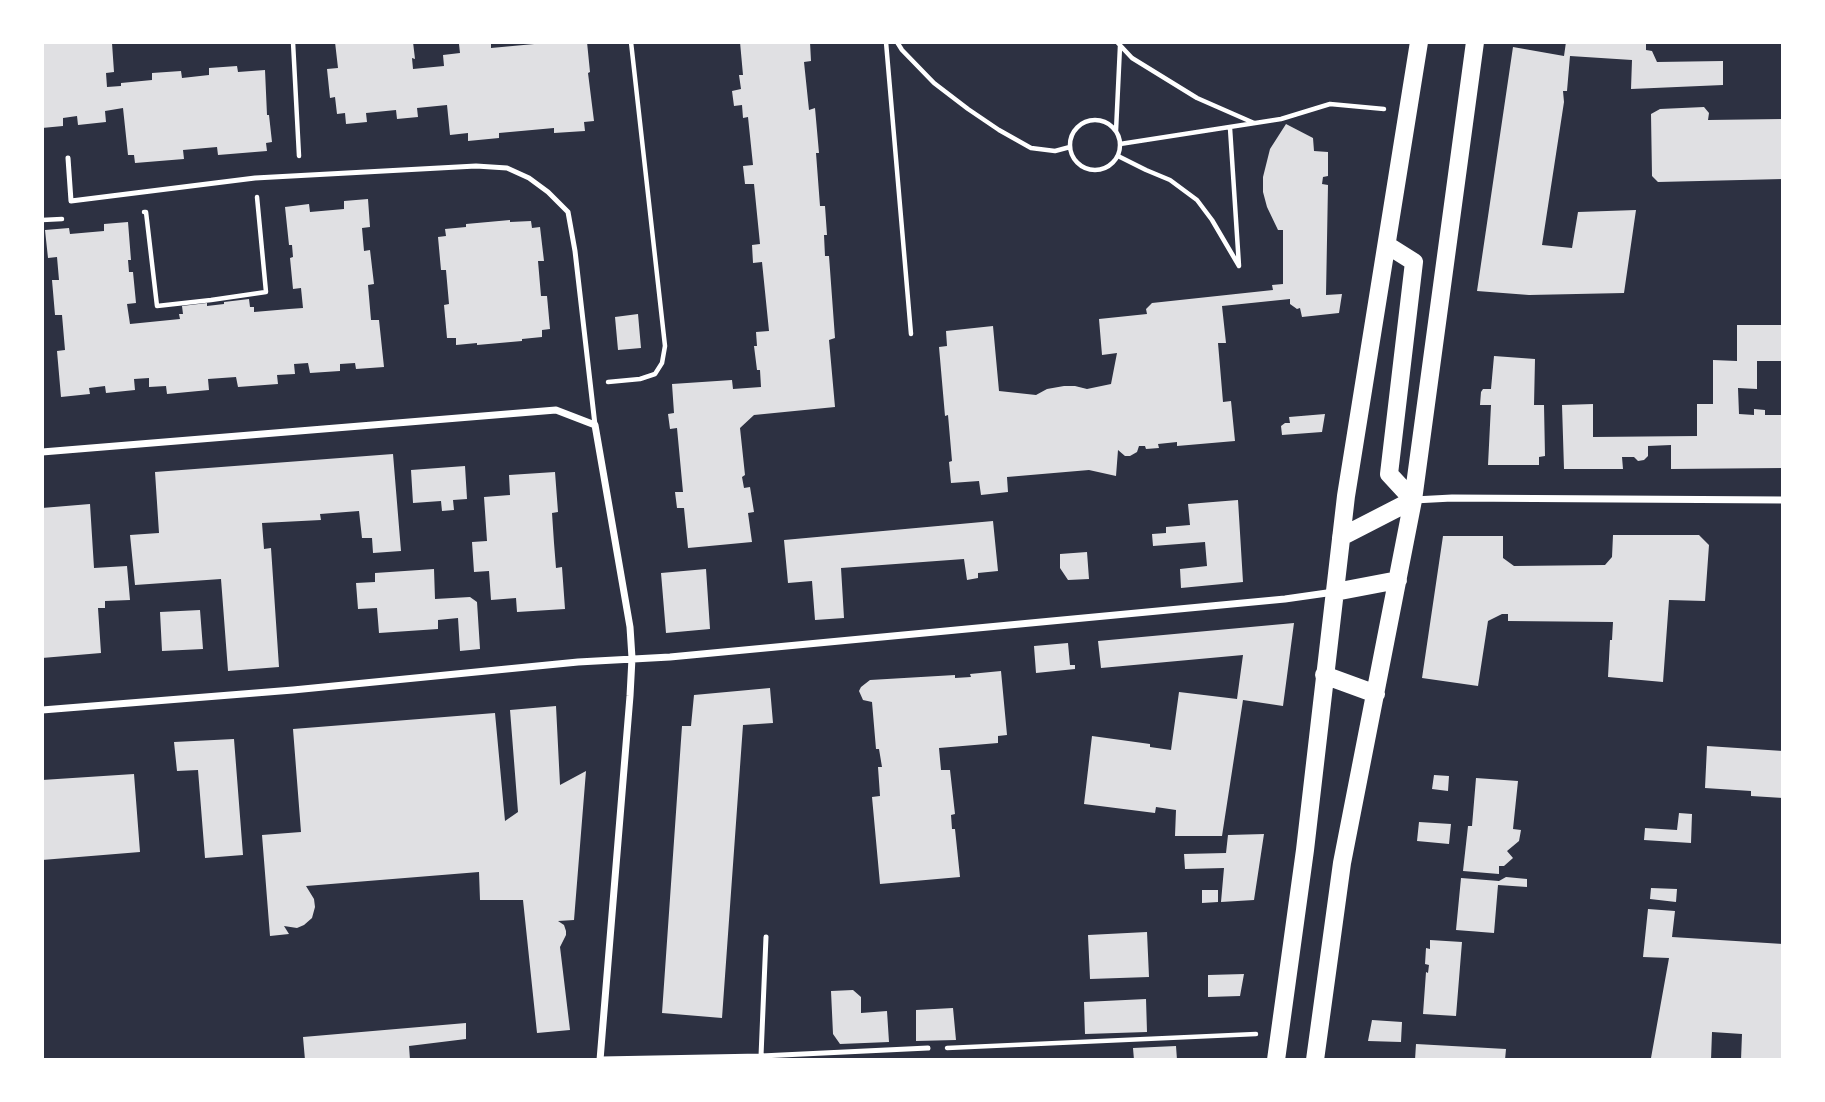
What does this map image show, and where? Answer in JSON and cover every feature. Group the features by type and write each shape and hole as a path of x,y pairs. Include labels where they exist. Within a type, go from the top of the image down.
{"main road":[{"path":"1276,1060 1305,850 1346,496 1419,42"},
{"path":"1315,1060 1342,863 1413,500 1475,42"},
{"path":"1387,244 1414,262 1389,474 1413,500"},
{"path":"1341,537 1413,500"},
{"path":"1335,592 1398,580"},
{"path":"1324,675 1376,694"}],"street":[{"path":"42,452 556,410 594,425 630,627 632,659 601,1060"},
{"path":"1413,500 1783,500"},
{"path":"42,710 293,690 578,662 670,657 1285,599 1335,592"}],"lane":[{"path":"68,158 71,201 255,178 476,166 507,168 529,178 568,212 575,251 594,425"},
{"path":"761,1056 765,937"},
{"path":"601,1060 928,1048"}],"path":[{"path":"293,42 300,176"},
{"path":"590,384 640,379 655,374 662,363 665,346 632,42"},
{"path":"886,42 911,334"},
{"path":"897,42 934,83 999,130 1031,148 1055,151 1070,147"},
{"path":"1116,131 1103,121 1095,120 1087,121 1073,131 1070,147 1076,162 1091,170 1107,167 1118,156 1120,144 1116,131 1119,43"},
{"path":"1119,43 1132,58 1197,98 1255,124"},
{"path":"1120,144 1281,120 1330,104 1408,112"},
{"path":"1118,156 1170,180 1197,200 1239,266 1230,128"},
{"path":"133,213 146,212 157,306 266,292 255,178"},
{"path":"42,220 68,218"},
{"path":"928,1048 1280,1033"}],"building":[{"path":"42,42 112,43 114,72 106,73 107,87 152,80 152,73 181,71 182,78 209,75 209,68 237,66 238,72 265,70 267,115 272,142 266,143 267,151 218,155 217,147 183,150 184,159 135,163 134,155 128,155 123,108 105,111 106,122 78,125 77,116 63,118 63,126 42,128"},
{"path":"335,42 413,42 413,69 444,66 443,55 460,53 459,44 491,42 491,48 545,42 587,42 594,121 584,122 585,131 554,133 554,128 499,133 499,138 468,141 468,133 450,135 447,105 417,108 418,117 397,119 396,110 366,113 367,122 346,124 345,113 337,114 335,97 330,98 327,69 338,68"},
{"path":"740,42 810,42 811,61 804,62 809,110 815,108 820,206 825,206 825,256 829,256 835,338 829,340 835,407 754,415 740,428 745,475 742,477 744,488 750,487 754,512 748,513 752,542 688,548 684,508 677,508 675,492 683,492 677,428 670,429 668,414 674,413 672,384 732,380 733,389 761,387 754,346 757,346 756,332 769,331 762,262 753,263 752,245 760,244 754,184 745,184 743,166 753,165 748,117 743,118 742,105 734,106 732,91 741,89 739,75 743,75"},
{"path":"1566,42 1646,42 1646,50 1652,51 1657,62 1723,61 1723,85 1631,89 1632,60 1570,56 1567,91 1563,91 1564,102 1542,245 1572,248 1578,212 1636,210 1624,293 1529,295 1477,291 1513,47 1564,56"},
{"path":"1704,107 1709,113 1708,120 1783,119 1783,179 1658,182 1652,176 1651,114 1660,109"},
{"path":"1286,124 1313,138 1314,151 1328,152 1328,176 1323,177 1322,184 1328,185 1326,295 1342,294 1339,313 1302,317 1300,308 1290,304 1290,299 1222,306 1226,343 1218,343 1223,402 1231,401 1235,441 1177,446 1177,442 1158,444 1159,448 1146,449 1145,446 1139,446 1137,452 1130,456 1125,456 1118,450 1116,476 1089,470 1007,477 1008,492 981,495 979,481 951,483 948,415 945,416 939,347 947,346 946,331 993,326 999,391 1036,395 1047,389 1064,386 1087,389 1111,384 1117,353 1102,355 1099,319 1147,314 1146,309 1152,303 1273,290 1272,285 1283,284 1283,230 1278,230 1267,207 1263,177 1270,149"},
{"path":"368,199 370,227 362,228 364,251 370,250 374,284 368,285 371,320 379,320 384,367 356,369 355,363 340,364 340,371 310,373 308,363 294,364 295,374 277,375 278,384 238,387 236,377 208,379 209,390 167,394 166,386 149,387 149,378 134,379 135,390 106,393 105,386 89,388 90,394 61,397 57,351 65,350 62,315 55,315 52,280 59,280 57,257 48,258 45,230 69,228 70,234 104,231 104,224 128,222 131,260 128,260 129,272 133,272 136,303 127,304 130,324 180,319 179,314 183,314 182,306 207,303 207,306 249,299 254,312 303,308 301,288 293,289 290,258 293,257 292,245 289,245 285,207 309,204 310,212 344,209 344,201"},
{"path":"531,221 532,228 540,227 544,261 538,261 541,296 547,296 550,329 542,330 542,337 522,341 456,345 456,338 447,338 444,305 449,304 446,270 441,270 438,237 446,236 445,229 466,227 466,224"},
{"path":"638,314 641,348 618,350 615,317"},
{"path":"1737,325 1783,325 1783,361 1757,361 1757,389 1738,388 1739,414 1754,415 1754,409 1765,410 1765,415 1783,415 1783,468 1671,469 1671,445 1648,446 1648,456 1644,460 1622,457 1623,469 1564,469 1562,405 1593,404 1593,437 1697,436 1697,404 1713,404 1713,360 1737,361"},
{"path":"1494,356 1535,359 1534,405 1544,405 1545,456 1539,457 1539,465 1488,465 1491,405 1480,405 1483,389 1491,389"},
{"path":"1325,414 1322,432 1282,435 1281,426 1290,423 1289,417"},
{"path":"393,454 401,551 373,553 372,538 362,538 359,511 320,514 321,520 262,523 264,549 271,548 279,667 228,671 221,579 135,585 130,535 159,533 155,472"},
{"path":"465,466 467,499 453,500 454,510 442,511 441,501 413,503 411,470"},
{"path":"555,472 558,512 552,513 554,543 556,568 562,567 565,609 517,612 516,598 491,600 489,571 474,572 472,542 487,541 484,497 510,495 509,475"},
{"path":"1238,500 1243,582 1181,588 1180,569 1207,566 1205,542 1153,546 1152,534 1166,533 1166,527 1190,525 1188,504"},
{"path":"90,504 94,568 127,566 130,600 105,601 105,608 98,608 101,653 42,658 42,508"},
{"path":"993,521 998,571 978,573 978,578 967,580 964,559 841,568 844,618 815,620 812,581 788,583 784,540"},
{"path":"1613,535 1699,535 1709,545 1705,601 1669,600 1663,682 1608,677 1613,622 1508,621 1508,614 1488,621 1478,686 1422,678 1443,536 1503,536 1503,558 1514,566 1605,565 1612,557"},
{"path":"1087,552 1089,579 1068,580 1060,568 1060,554"},
{"path":"434,569 435,599 470,597 477,602 480,649 460,651 458,618 438,620 438,629 379,633 377,608 358,609 356,583 375,582 375,573"},
{"path":"706,569 710,629 666,633 661,573"},
{"path":"200,610 203,649 162,651 160,612"},
{"path":"1294,623 1283,706 1243,700 1222,836 1175,836 1176,810 1156,807 1155,813 1084,804 1092,736 1150,744 1150,747 1171,750 1179,692 1237,699 1243,655 1101,668 1098,641"},
{"path":"1068,643 1070,665 1075,665 1075,669 1036,673 1034,646"},
{"path":"1001,671 1007,735 998,736 998,743 939,748 941,770 950,770 955,814 951,815 952,829 955,829 960,877 880,884 872,797 880,796 878,767 882,767 879,749 876,749 872,702 863,700 859,691 861,687 870,680 955,675 955,678 971,677 970,674"},
{"path":"770,688 773,723 743,725 722,1018 662,1013 682,726 691,726 694,695"},
{"path":"556,706 560,785 586,771 574,920 558,921 564,925 566,931 560,947 570,1030 537,1033 523,900 480,900 479,872 306,886 314,899 312,918 297,928 284,926 289,934 270,936 262,835 301,832 293,729 495,713 505,821 518,812 510,710"},
{"path":"234,739 243,855 205,858 198,770 177,771 174,742"},
{"path":"1707,746 1783,751 1783,798 1751,796 1751,791 1705,788"},
{"path":"134,774 140,852 42,860 42,780"},
{"path":"1434,775 1449,776 1448,791 1432,789"},
{"path":"1476,778 1518,781 1513,829 1521,830 1519,841 1507,851 1513,858 1504,866 1499,866 1499,874 1463,871 1468,826 1472,826"},
{"path":"1679,813 1692,814 1691,843 1644,840 1645,828 1677,830"},
{"path":"1419,822 1451,824 1449,844 1417,841"},
{"path":"1264,834 1254,900 1221,902 1224,868 1185,869 1184,854 1226,853 1228,835"},
{"path":"1506,877 1527,879 1527,887 1498,885 1494,933 1456,930 1461,878 1499,881"},
{"path":"1651,888 1677,889 1676,902 1650,899"},
{"path":"1202,890 1218,890 1218,902 1202,903"},
{"path":"1648,909 1675,911 1672,937 1783,944 1783,1060 1741,1060 1742,1034 1712,1032 1711,1060 1651,1058 1669,958 1643,957"},
{"path":"1147,932 1149,977 1090,979 1088,935"},
{"path":"1430,940 1462,942 1456,1016 1423,1014 1426,972 1428,973 1429,965 1425,964 1426,948 1430,949"},
{"path":"1244,974 1240,996 1208,997 1208,975"},
{"path":"853,990 861,997 861,1013 887,1011 889,1042 840,1044 833,1034 831,991"},
{"path":"1146,999 1147,1032 1085,1034 1084,1002"},
{"path":"953,1008 956,1040 916,1041 916,1010"},
{"path":"1372,1020 1402,1022 1401,1042 1368,1041"},
{"path":"466,1023 466,1039 409,1046 410,1060 305,1060 303,1037"},
{"path":"1416,1044 1506,1049 1505,1060 1415,1060"},
{"path":"1176,1046 1177,1060 1134,1060 1133,1048"}]}
